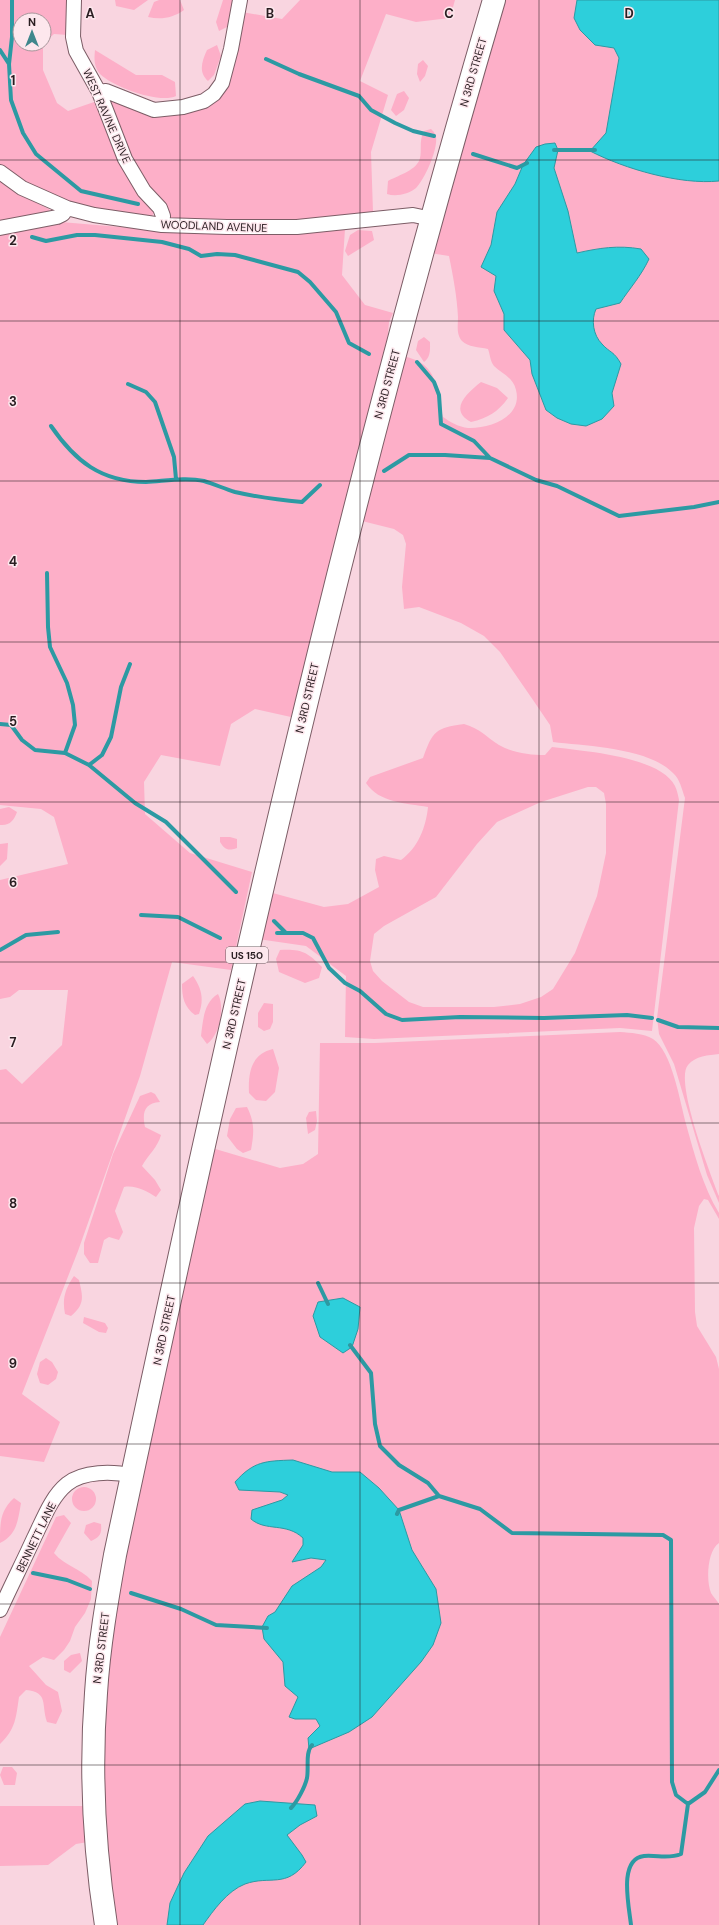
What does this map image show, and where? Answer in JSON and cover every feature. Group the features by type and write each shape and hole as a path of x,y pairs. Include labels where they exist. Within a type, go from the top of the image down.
{"main road":[{"name":"N 3RD STREET","path":"106,1925 97,1857 93,1799 96,1692 105,1612 132,1476 227,1041 313,674 380,408 494,0"}],"street":[{"name":"WEST RAVINE DRIVE","path":"74,0 73,37 76,51 99,92 125,159 144,191 160,208 163,216 162,225"},
{"path":"99,92 106,91 154,110 183,107 204,101 214,94 222,83 231,49 240,0"},
{"name":"WOODLAND AVENUE","path":"0,172 22,188 67,208 94,215 162,225 227,228 297,227 333,225 394,216 413,215 432,219"},
{"path":"0,228 57,217 63,214 67,208"},
{"name":"BENNETT LANE","path":"0,1610 52,1502 67,1484 76,1479 98,1474 123,1473 132,1476"}],"shaded area":[{"path":"0,0 71,0 68,35 54,34 52,36 52,12 12,12 12,52 43,52 43,70 57,103 68,111 97,101 154,213 152,216 131,214 110,211 72,202 36,188 0,166"},
{"path":"115,0 148,0 134,10 116,6"},
{"path":"159,0 180,0 184,10 167,18 148,17 154,2"},
{"path":"223,0 232,0 233,10 227,27 219,31 216,22"},
{"path":"300,0 455,0 450,18 416,22 386,14 360,81 388,95 371,152 373,212 297,221 259,222 170,219 128,157 107,96 139,109 217,95 242,12 282,19"},
{"path":"501,0 719,0 719,1054 702,1056 694,1060 688,1065 685,1074 686,1089 695,1129 719,1196 719,1203 707,1175 674,1064 659,1034 657,1018 685,798 679,781 673,773 662,765 649,758 633,753 600,747 553,742 550,725 500,652 484,636 461,623 419,607 404,609 402,587 406,544 403,535 394,529 358,520 403,356 424,365 430,371 437,387 443,417 458,425 468,428 476,428 494,424 509,414 517,399 515,386 510,379 494,366 488,349 464,343 460,338 456,294 449,256 430,253"},
{"path":"217,45 221,56 214,75 208,81 203,74 202,62 207,50"},
{"path":"95,50 136,75 162,75 175,82 176,96 159,98 148,96 126,89 106,79 97,69 95,63"},
{"path":"423,60 428,66 425,76 420,82 417,74 418,64"},
{"path":"404,91 409,98 404,110 396,116 391,110 397,94"},
{"path":"431,129 436,136 435,149 430,164 420,184 413,190 406,193 398,195 387,194 388,181 417,165 421,154 422,135 424,131"},
{"path":"0,180 19,194 49,209 50,211 0,223"},
{"path":"61,222 155,230 304,232 345,229 342,275 365,305 393,313 389,322 387,343 291,717 255,709 231,724 220,766 161,755 144,782 145,814 190,853 252,872 231,970 172,962 140,1076 78,1251 22,1394 60,1422 44,1462 0,1456 0,1070 6,1069 22,1084 62,1045 68,990 19,990 10,997 0,999 0,880 68,864 54,817 41,809 0,805 0,233"},
{"path":"358,230 372,231 374,240 348,256 345,251 350,235"},
{"path":"424,337 430,342 430,353 424,362 416,350 418,341"},
{"path":"481,382 497,388 508,398 492,414 483,419 471,422 464,417 460,407 470,391"},
{"path":"464,724 479,730 499,745 522,753 545,755 552,747 600,753 637,762 654,768 667,776 675,786 679,800 652,1031 620,1028 374,1039 345,1037 346,976 306,946 258,939 269,892 324,907 348,904 379,887 375,870 376,859 384,856 401,860 407,855 420,836 428,807 402,803 378,795 371,790 366,783 370,777 423,758 436,732 447,727","holes":["588,787 596,787 604,793 606,804 606,853 597,896 575,953 553,989 541,997 520,1004 494,1007 423,1007 409,1002 382,981 373,971 370,961 374,934 384,926 436,897 477,844 497,822 541,802"]},
{"path":"9,807 17,812 16,815 13,820 6,825 0,825 0,809"},
{"path":"220,837 237,839 237,848 229,850 225,848 220,842"},
{"path":"8,843 7,859 0,866 0,844"},
{"path":"280,950 304,952 322,967 319,978 305,983 279,972 276,959"},
{"path":"193,976 200,990 202,999 199,1014 195,1015 186,1005 182,989 182,984"},
{"path":"218,994 221,1006 220,1020 215,1034 207,1044 201,1036 205,1012 213,997"},
{"path":"264,1003 273,1004 273,1022 270,1029 264,1031 258,1027 258,1013"},
{"path":"620,1032 649,1037 660,1045 665,1054 678,1091 692,1146 700,1170 708,1192 719,1213 719,1219 708,1200 704,1199 699,1206 694,1228 695,1312 697,1326 716,1357 719,1369 719,1543 712,1552 708,1581 711,1593 719,1604 719,1925 115,1925 104,1836 104,1697 122,1565 212,1148 280,1168 303,1164 318,1154 320,1043 375,1043"},
{"path":"273,1049 279,1068 275,1092 266,1101 256,1100 249,1093 249,1078 252,1065 260,1055"},
{"path":"151,1092 155,1094 160,1102 150,1104 145,1110 145,1127 161,1135 158,1143 142,1166 155,1180 161,1190 156,1197 137,1188 124,1187 115,1211 123,1232 119,1240 109,1237 104,1240 98,1263 90,1263 84,1254 84,1243 113,1154 140,1096"},
{"path":"247,1107 253,1123 253,1138 251,1150 243,1153 237,1149 227,1136 230,1119 236,1108"},
{"path":"316,1111 317,1121 315,1130 308,1134 306,1118 309,1112"},
{"path":"74,1276 79,1280 82,1300 79,1308 71,1316 65,1314 64,1299 68,1285"},
{"path":"84,1317 105,1323 108,1328 106,1333 99,1332 83,1323"},
{"path":"46,1358 52,1362 58,1372 56,1379 48,1385 40,1383 37,1374 40,1362"},
{"path":"84,1487 89,1488 95,1494 95,1504 89,1510 84,1511 79,1510 73,1504 72,1499 73,1494 79,1488"},
{"path":"14,1498 21,1503 18,1521 10,1536 0,1543 0,1529 3,1512"},
{"path":"64,1515 71,1523 54,1553 92,1581 91,1599 85,1613 75,1627 70,1641 64,1650 54,1660 43,1657 29,1666 46,1685 58,1692 62,1711 56,1724 47,1722 43,1700 38,1693 26,1690 19,1697 16,1717 12,1728 0,1744 0,1637 56,1517"},
{"path":"94,1522 101,1524 101,1530 100,1535 91,1541 84,1533 86,1525"},
{"path":"80,1653 82,1661 70,1673 64,1670 64,1661 71,1655"},
{"path":"3,1767 12,1767 17,1773 15,1785 4,1785 0,1775"},
{"path":"0,1806 86,1806 88,1842 76,1844 48,1865 0,1866"}],"water":[{"path":"577,0 719,0 719,181 687,181 670,178 619,164 590,151 606,133 619,58 614,48 595,45 580,30 574,18"},
{"path":"555,143 558,150 554,168 568,211 577,253 624,247 641,249 649,259 620,303 596,309 594,313 593,323 599,340 621,364 612,393 614,406 602,419 586,426 571,424 557,418 546,410 532,374 530,360 504,330 504,314 494,291 496,276 481,267 491,245 497,212 515,184 523,165 536,147"},
{"path":"343,1298 360,1307 358,1329 352,1347 343,1353 320,1337 313,1316 318,1302"},
{"path":"293,1460 332,1472 360,1472 379,1488 399,1510 412,1550 436,1589 441,1623 433,1645 421,1662 372,1717 349,1732 309,1749 308,1738 320,1726 316,1719 295,1719 289,1717 298,1697 285,1686 283,1662 264,1639 262,1627 268,1616 275,1612 292,1586 321,1567 326,1560 311,1558 292,1562 303,1545 303,1538 290,1530 263,1525 251,1519 252,1510 282,1500 288,1495 280,1492 239,1490 235,1482 254,1466 267,1462"},
{"path":"260,1801 315,1805 317,1816 300,1825 287,1835 306,1862 292,1876 277,1880 254,1882 238,1887 226,1896 203,1925 167,1925 170,1903 184,1873 208,1836 245,1804"}],"waterway":[{"path":"12,0 12,37 9,64 11,100 23,133 36,154 81,191 138,204"},
{"path":"0,50 9,64"},
{"path":"266,59 299,74 359,96 371,110 395,123 413,131 434,136"},
{"path":"554,150 595,150"},
{"path":"473,154 517,168 527,163"},
{"path":"32,237 46,241 77,235 95,235 162,242 189,249 201,256 217,254 235,255 298,272 310,282 336,312 349,343 369,354"},
{"path":"417,362 434,382 439,395 441,424 474,441 490,458 536,480 557,486 619,516 694,507 719,502"},
{"path":"128,384 146,392 155,402 174,457 176,479"},
{"path":"51,426 70,450 80,459 102,474 116,478 146,482 182,479 197,480 243,494 302,502 320,485"},
{"path":"384,471 409,455 445,455 490,458"},
{"path":"47,573 50,647 67,683 73,705 75,725 65,753"},
{"path":"89,765 102,755 111,737 121,687 130,664"},
{"path":"0,724 11,725 22,740 35,750 65,753 89,765 135,803 166,822 236,892"},
{"path":"141,915 178,917 220,938"},
{"path":"274,921 285,932"},
{"path":"0,950 26,935 58,932"},
{"path":"277,933 303,933 313,938 329,968 345,983 360,991 386,1014 402,1020 460,1017 544,1018 627,1015 652,1018"},
{"path":"658,1020 678,1027 719,1028"},
{"path":"318,1283 328,1304"},
{"path":"350,1345 371,1373 375,1424 380,1446 399,1465 428,1483 439,1496"},
{"path":"397,1514 399,1510 439,1496 480,1509 512,1533 663,1535 671,1540 672,1782 676,1795 688,1804 705,1792 719,1770"},
{"path":"33,1573 67,1580 90,1589"},
{"path":"131,1593 181,1609 216,1625 267,1628"},
{"path":"291,1808 303,1790 306,1782 308,1774 308,1756 312,1745"},
{"path":"631,1925 627,1896 628,1874 631,1865 636,1859 644,1856 668,1857 681,1854 688,1804"}]}
